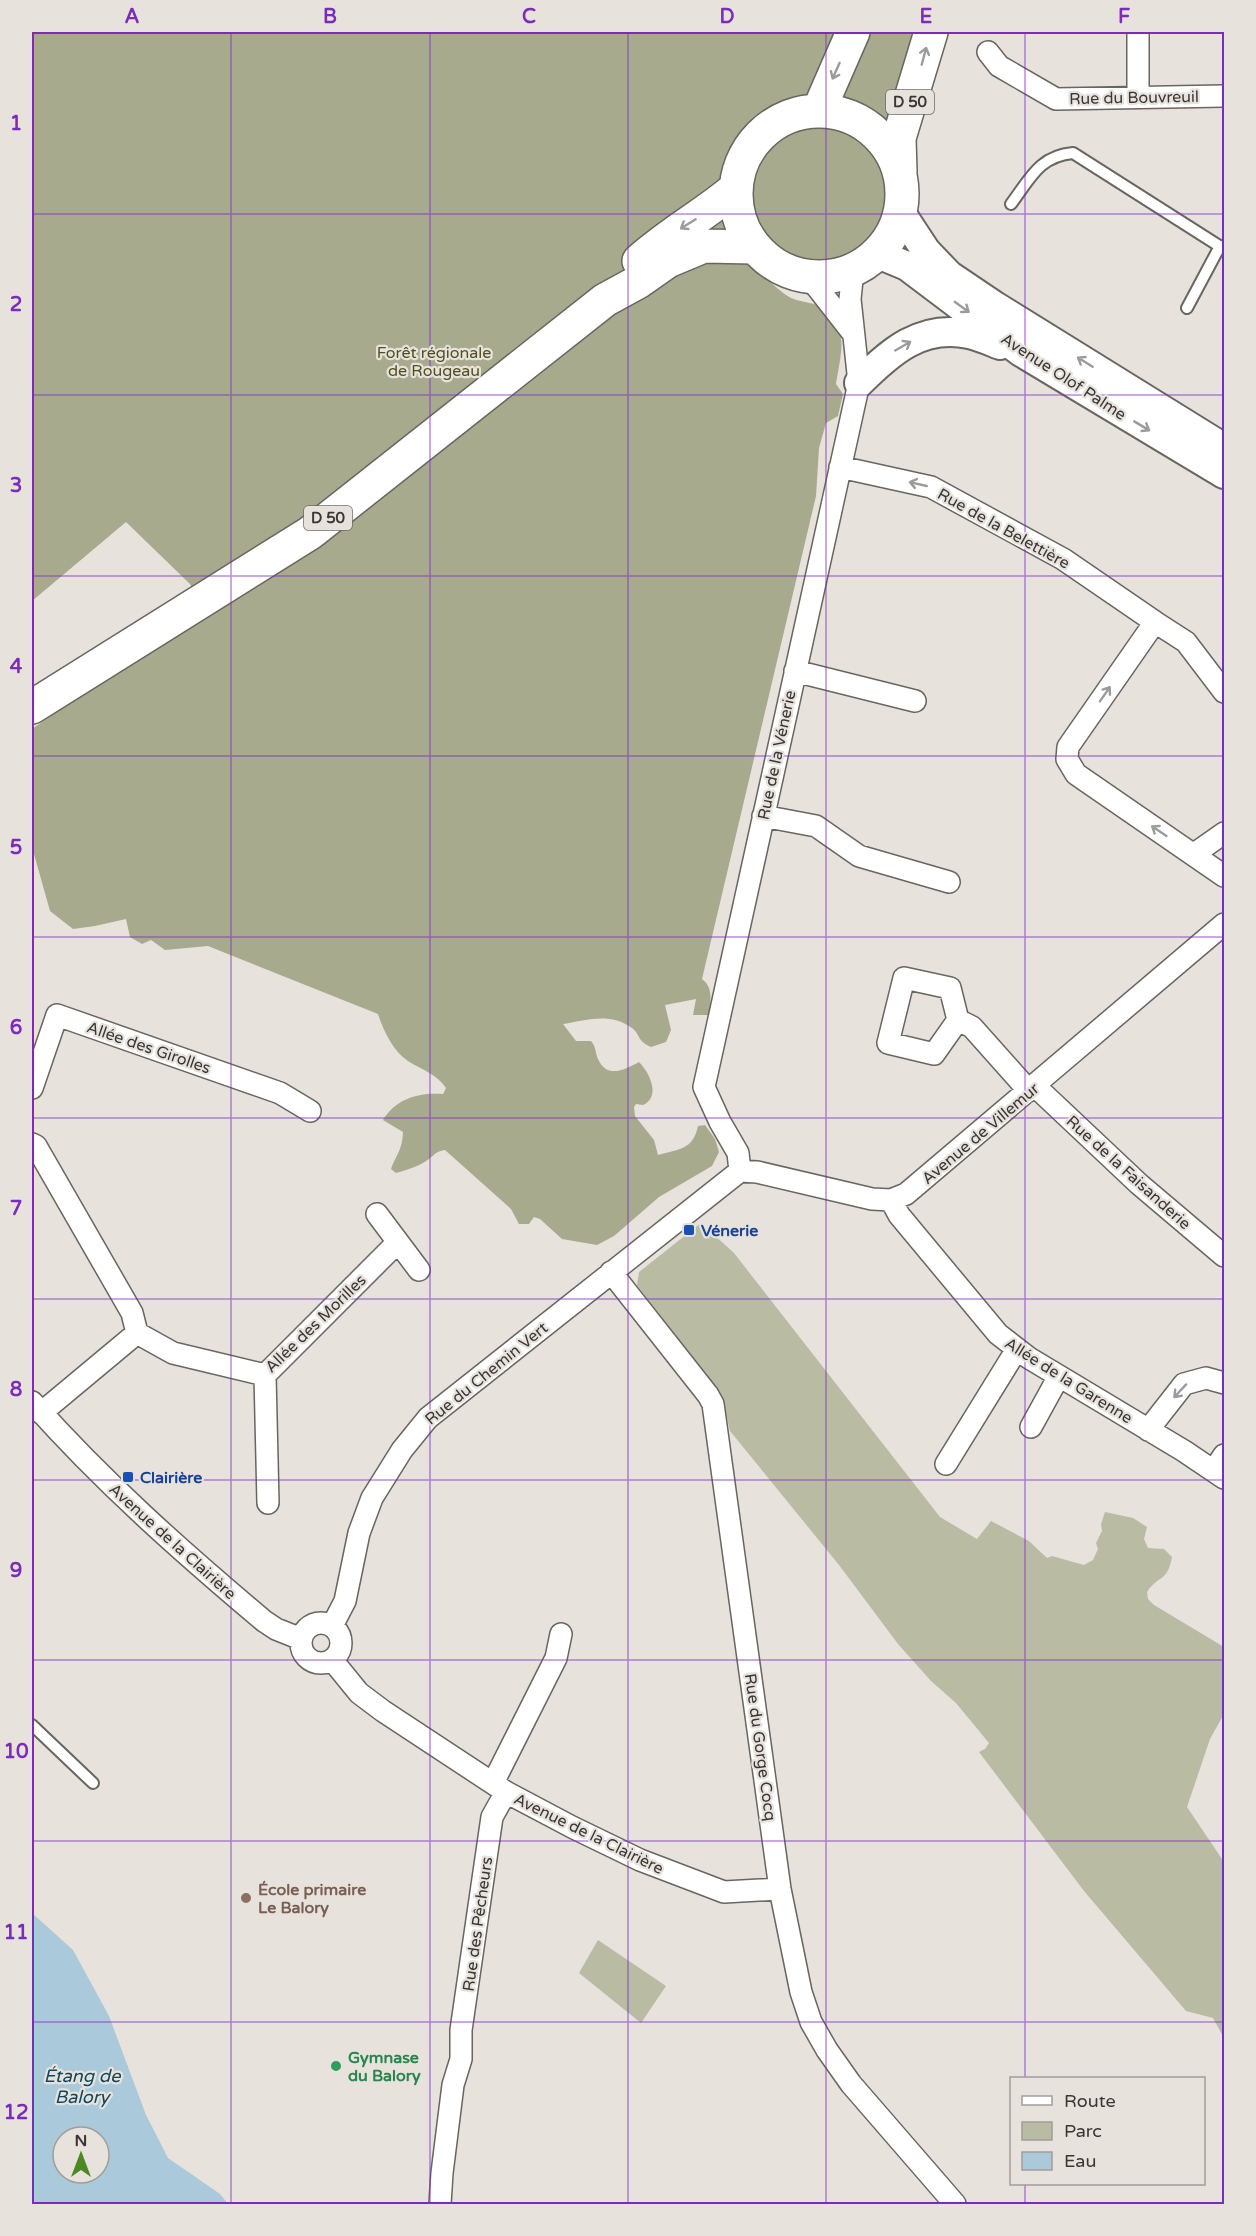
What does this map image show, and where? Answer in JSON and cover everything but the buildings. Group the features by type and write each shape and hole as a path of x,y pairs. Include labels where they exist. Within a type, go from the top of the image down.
{"main road":[{"path":"819,110 853,32"},
{"name":"D 50","path":"900,174 899,138 931,32"},
{"path":"819,110 845,114 871,128 888,147 900,174 901,213 889,240 866,262 838,276 809,278 770,262 754,247 742,226 735,189 742,160 754,141 776,122 790,115 819,110"},
{"name":"D 50","path":"604,300 627,272 661,241 711,210 735,189"},
{"name":"Avenue Olof Palme","path":"901,213 926,251 949,275 1224,448"},
{"name":"D 50","path":"32,707 310,532 604,300 638,282 668,261 704,246 754,247"},
{"name":"Avenue Olof Palme","path":"866,262 907,266 1021,352 1224,474"},
{"path":"859,383 884,358 905,343 945,332 969,334 1021,352"}],"street":[{"path":"1138,32 1138,97"},
{"name":"Rue du Bouvreuil","path":"988,52 999,66 1056,99 1224,96"},
{"name":"Rue de la Vénerie","path":"740,1171 738,1153 720,1122 704,1087 859,383 850,299 866,262"},
{"path":"809,278 853,333"},
{"name":"Rue de la Belettière","path":"840,467 931,487 1063,559 1186,642 1224,692"},
{"path":"1155,622 1068,747 1066,759 1076,774 1224,876"},
{"path":"795,671 915,701"},
{"path":"763,816 816,825 859,856 949,882"},
{"path":"1194,854 1224,833"},
{"name":"Avenue de Villemur","path":"891,1200 906,1194 1224,924"},
{"name":"Allée des Girolles","path":"32,1088 57,1015 280,1093 310,1112"},
{"name":"Rue de la Faisanderie","path":"958,1020 972,1028 1032,1089 1224,1256"},
{"path":"32,1144 36,1146 132,1313 137,1333 36,1408"},
{"path":"740,1171 757,1172 872,1199 891,1200"},
{"name":"Rue du Chemin Vert","path":"332,1626 345,1601 359,1533 372,1498 402,1450 428,1418 740,1171"},
{"name":"Allée de la Garenne","path":"891,1200 899,1215 998,1334 1059,1376 1148,1430 1221,1468"},
{"path":"377,1214 419,1270"},
{"name":"Allée des Morilles","path":"137,1333 173,1353 265,1375 398,1242"},
{"name":"Rue du Gorge Cocq","path":"611,1272 713,1404 780,1888 801,1992 811,2022 851,2084 955,2205"},
{"path":"946,1464 1017,1349"},
{"path":"265,1375 268,1503"},
{"path":"1031,1427 1059,1376"},
{"path":"1148,1430 1184,1384 1206,1378 1224,1383"},
{"name":"Avenue de la Clairière","path":"36,1408 104,1479 182,1551 264,1621 276,1629 301,1639"},
{"path":"326,1623 332,1626 337,1630 342,1643 341,1650 333,1661 320,1664 307,1659 301,1646 303,1633 313,1624 326,1623"},
{"name":"Rue des Pêcheurs","path":"440,2205 453,2085 462,2059 461,2030 492,1817 500,1787 556,1658 561,1634"},
{"name":"Avenue de la Clairière","path":"333,1661 359,1693 500,1787 572,1827 699,1884 724,1892 780,1888"}],"lane":[{"path":"1011,204 1040,165 1053,157 1074,153 1222,248 1187,308"},
{"path":"32,1725 93,1783"}],"green space":[{"name":"Forêt régionale de Rougeau","path":"32,32 911,32 916,51 900,174 893,212 882,237 872,248 850,264 837,269 811,270 773,256 749,261 785,295 814,304 826,310 834,318 841,338 836,384 843,394 838,416 826,423 819,448 816,496 702,979 710,991 709,1015 693,1015 696,999 665,1005 671,1030 666,1042 651,1047 641,1040 632,1028 615,1020 590,1019 563,1024 576,1041 591,1041 598,1059 606,1069 622,1070 639,1062 643,1067 650,1078 653,1091 652,1096 643,1105 636,1104 635,1116 654,1140 658,1155 679,1150 689,1144 698,1126 705,1125 715,1139 719,1152 712,1166 659,1197 614,1236 597,1245 562,1239 540,1219 534,1217 529,1224 519,1224 511,1209 445,1150 438,1152 418,1166 396,1173 391,1169 400,1148 403,1132 383,1120 388,1112 409,1098 426,1094 443,1094 446,1088 434,1076 408,1061 398,1052 378,1014 208,946 165,950 151,940 142,944 130,937 126,919 73,929 50,911 32,847 32,729 205,611 190,584 126,522 32,601"},
{"path":"701,1223 734,1253 940,1517 977,1539 991,1521 1029,1541 1047,1558 1052,1556 1084,1565 1093,1560 1098,1549 1096,1543 1102,1531 1101,1524 1105,1512 1133,1518 1147,1527 1144,1539 1148,1548 1164,1549 1172,1557 1168,1571 1147,1592 1148,1599 1154,1605 1224,1647 1224,1714 1210,1739 1187,1807 1224,1862 1224,2038 1213,2018 1186,2011 1084,1891 979,1752 989,1743 956,1703 931,1681 898,1644 839,1565 730,1431 722,1396 637,1285 639,1272"},
{"path":"598,1940 666,1986 641,2023 579,1973"}],"water":[{"name":"Étang de Balory","path":"32,1913 73,1950 109,2016 146,2115 168,2158 220,2194 228,2204 32,2204"}],"place":[{"name":"Vénerie","path":"689,1230"},
{"name":"Clairière","path":"128,1477"},
{"name":"École primaire Le Balory","path":"246,1898"},
{"name":"Gymnase du Balory","path":"336,2066"}]}
